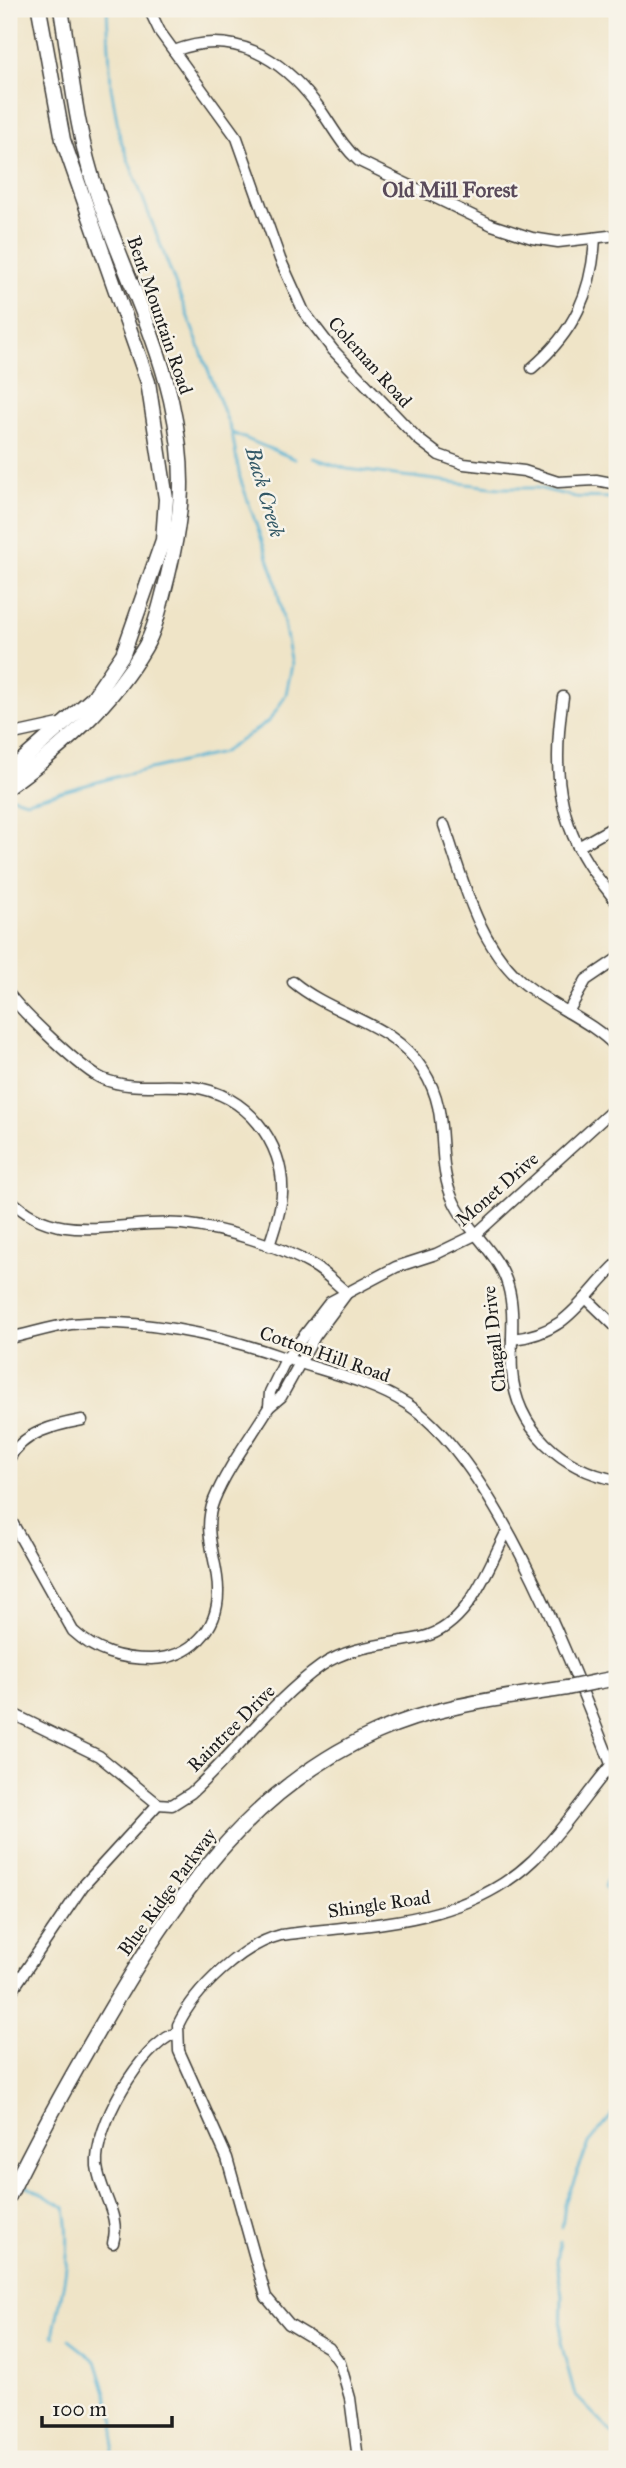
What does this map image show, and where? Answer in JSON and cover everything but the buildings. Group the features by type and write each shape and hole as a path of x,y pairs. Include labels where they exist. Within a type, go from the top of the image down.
{"main road":[{"name":"Bent Mountain Road","path":"9,772 46,751 93,698 123,654 163,540 166,499 148,382 63,140 40,9"},
{"name":"Bent Mountain Road","path":"9,786 46,751 109,699 146,646 178,536 183,478 171,401 160,360 99,201 82,141 61,9"},
{"name":"Blue Ridge Parkway","path":"9,2196 83,2056 158,1933 209,1861 260,1807 324,1759 379,1731 461,1706 617,1678"}],"street":[{"name":"Coleman Road","path":"149,9 174,51 237,138 280,259 304,312 333,350 418,439 439,455 464,464 524,471 558,482 596,480 617,484"},
{"path":"174,51 217,41 256,52 275,64 305,90 344,145 369,167 508,231 543,241 617,234"},
{"path":"531,368 559,342 581,310 591,278 595,238"},
{"path":"563,697 556,768 562,806 578,847 617,903"},
{"path":"9,735 70,721"},
{"path":"444,825 476,919 496,951 520,980 617,1048"},
{"path":"578,847 617,825"},
{"path":"568,1012 586,980 617,959"},
{"name":"Chagall Drive","path":"293,982 320,1002 384,1031 421,1067 438,1097 449,1188 475,1234 496,1260 508,1286 515,1391 527,1420 538,1436 575,1466 617,1480"},
{"path":"9,994 88,1072 132,1087 205,1089 230,1099 254,1118 271,1143 282,1185 279,1212 269,1246"},
{"name":"Monet Drive","path":"269,1407 270,1392 286,1359 318,1314 337,1296 396,1267 436,1254 475,1234 617,1106"},
{"path":"9,1198 40,1220 73,1229 184,1224 269,1246 315,1267 347,1293"},
{"path":"513,1339 544,1334 557,1327 617,1264"},
{"name":"Monet Drive","path":"9,1517 73,1631 88,1644 109,1654 133,1659 157,1659 188,1649 204,1637 216,1606 218,1590 209,1545 214,1500 269,1407 281,1397 315,1336 347,1293"},
{"path":"586,1298 617,1328"},
{"name":"Cotton Hill Road","path":"9,1338 70,1325 109,1324 221,1338 379,1390 420,1414 459,1456 507,1531 547,1612 617,1779"},
{"path":"9,1459 13,1451 39,1432 82,1420"},
{"name":"Raintree Drive","path":"9,1995 83,1886 158,1804 172,1805 191,1793 270,1713 327,1662 353,1650 425,1636 447,1625 480,1584 507,1531"},
{"path":"9,1712 99,1756 158,1804"},
{"name":"Shingle Road","path":"113,2244 115,2222 97,2166 103,2128 114,2102 141,2065 164,2039 176,2033 182,2017 217,1975 262,1941 281,1935 433,1915 460,1907 497,1888 549,1843 612,1764"},
{"path":"176,2033 186,2069 227,2158 266,2297 289,2324 329,2348 345,2373 358,2459"}],"waterway":[{"name":"Back Creek","path":"9,796 27,801 123,775 222,753 269,721 286,694 292,665 275,578 240,478 232,433 120,138 111,87 107,9"},
{"path":"232,433 295,459"},
{"path":"314,458 347,469 499,488 537,488 575,497 612,498 617,504"},
{"path":"617,1850 605,1887 617,1901"},
{"path":"562,2228 565,2203 589,2143 617,2109"},
{"path":"9,2142 13,2171"},
{"path":"23,2184 65,2207 67,2256 53,2336 55,2337"},
{"path":"560,2242 557,2262 562,2296 561,2343 575,2395 617,2438"},
{"path":"69,2340 96,2361 115,2421 113,2449 108,2459"}],"district":[{"name":"Old Mill Forest","path":"450,190"}]}
